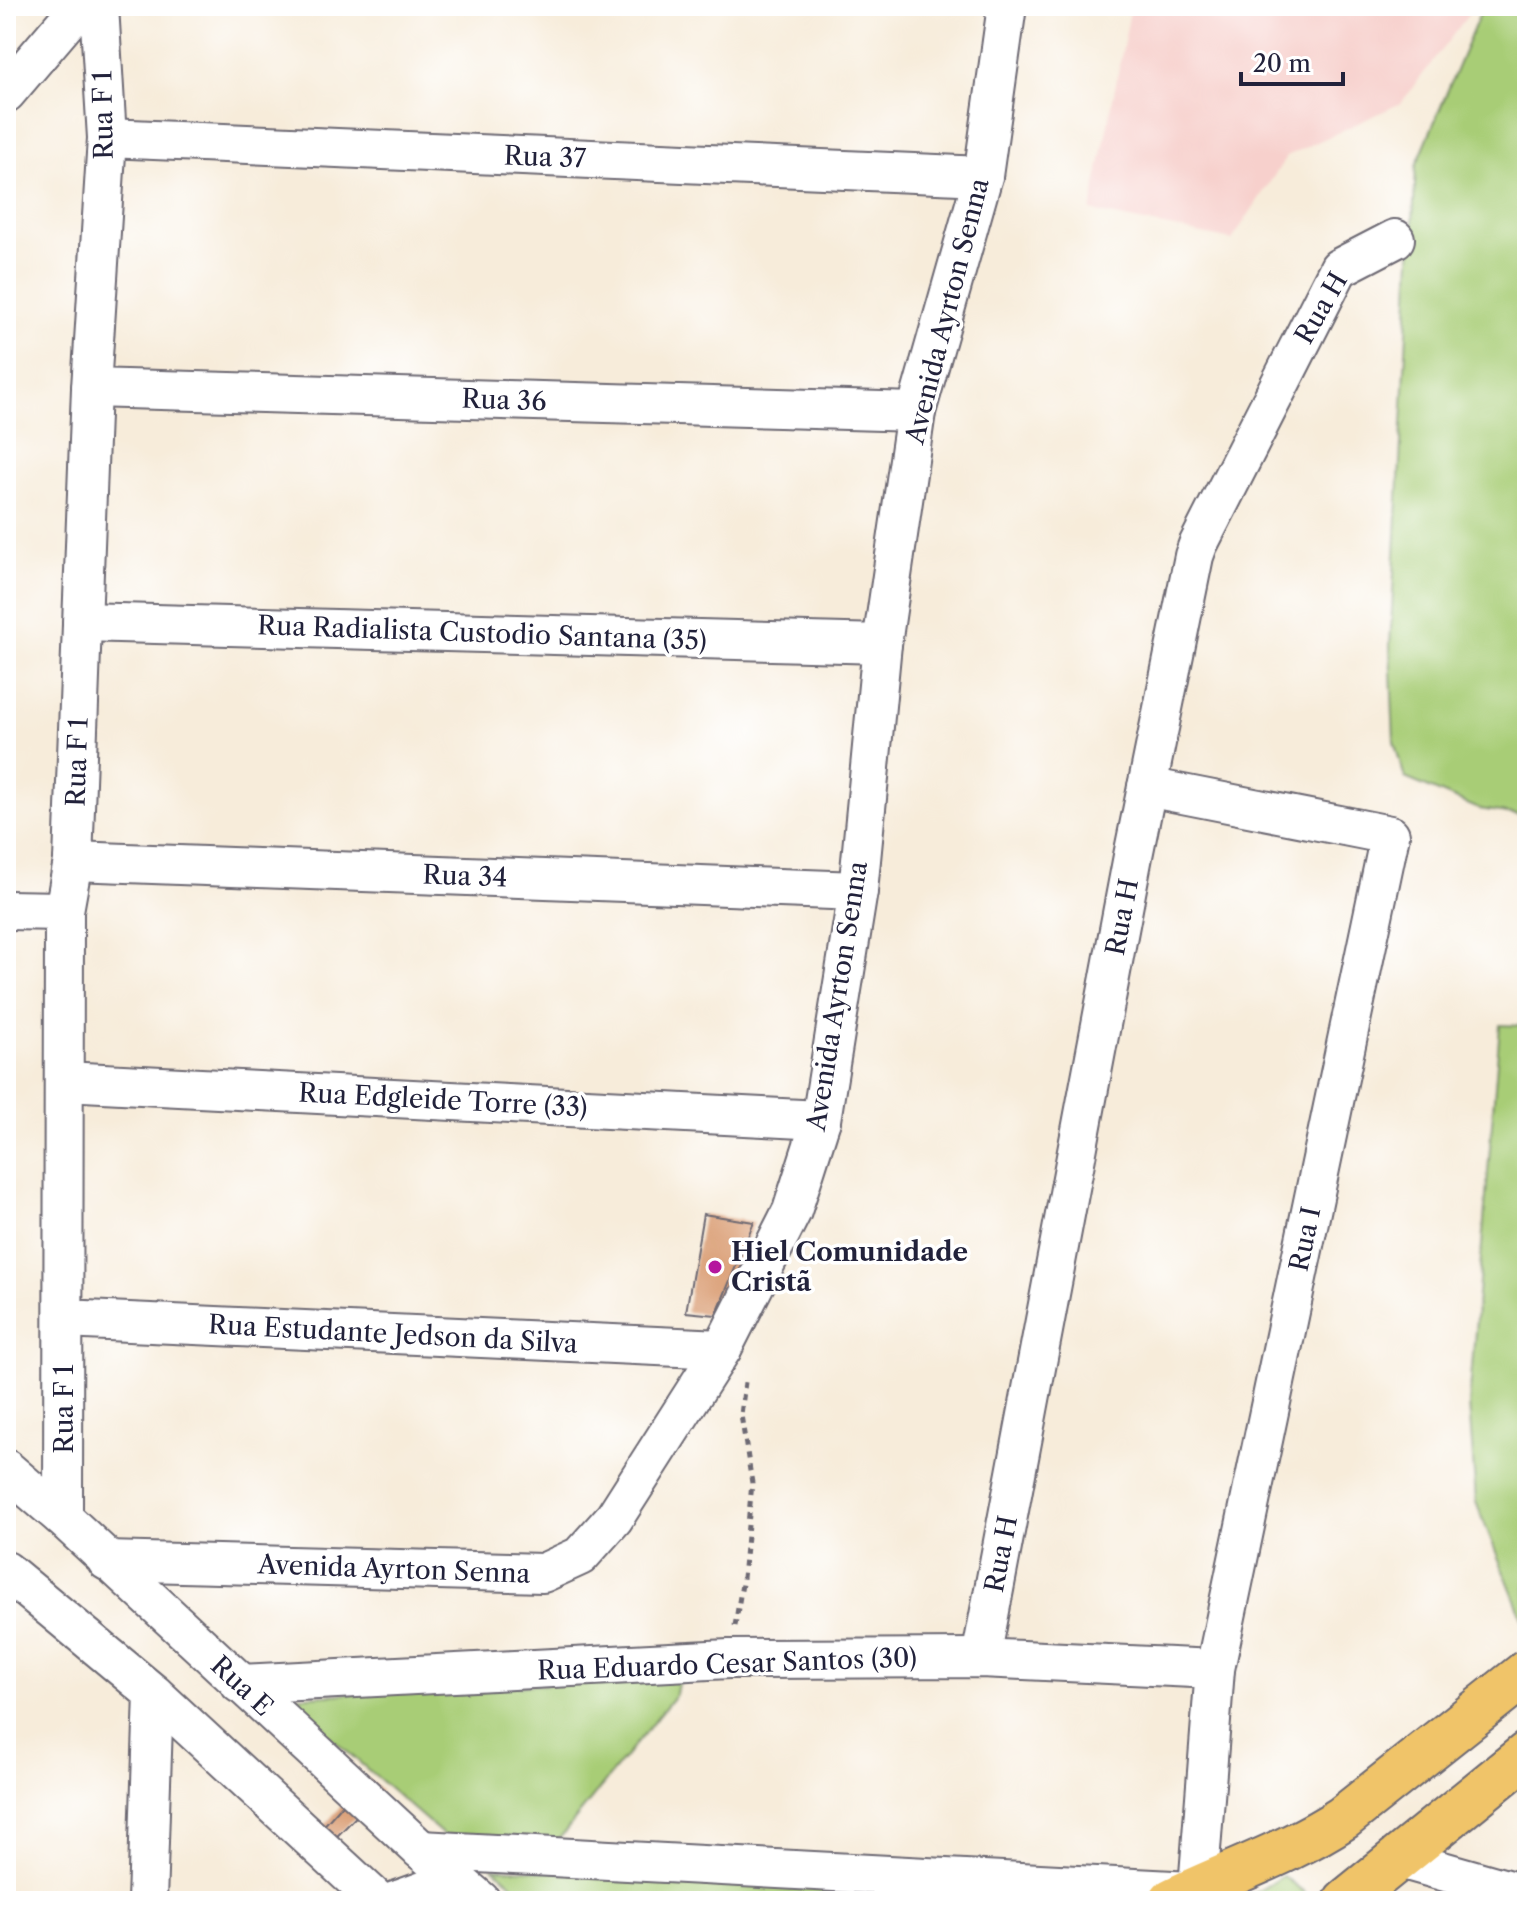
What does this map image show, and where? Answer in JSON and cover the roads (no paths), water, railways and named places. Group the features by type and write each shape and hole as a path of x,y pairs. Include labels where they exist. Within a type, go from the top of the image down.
{"main road":[{"path":"1187,1893 1322,1832 1527,1672"},
{"path":"1346,1901 1527,1754"}],"street":[{"path":"6,93 80,6"},
{"name":"Rua F 1","path":"63,1518 64,911 73,861 91,388 107,138 99,6"},
{"name":"Avenida Ayrton Senna","path":"107,1561 543,1573 580,1556 614,1518 734,1360 792,1211 821,1120 858,891 882,644 916,412 983,176 1007,6"},
{"name":"Rua 37","path":"107,138 983,176"},
{"name":"Rua H","path":"981,1658 1194,556 1339,268 1395,239"},
{"name":"Rua 36","path":"91,388 916,412"},
{"name":"Rua Radialista Custodio Santana (35)","path":"82,622 882,644"},
{"name":"Rua I","path":"1147,787 1390,835 1215,1669 1187,1893"},
{"name":"Rua 34","path":"73,861 858,891"},
{"path":"6,910 64,911"},
{"name":"Rua Edgleide Torre (33)","path":"64,1081 821,1120"},
{"name":"Rua Estudante Jedson da Silva","path":"64,1319 734,1360"},
{"name":"Rua E","path":"6,1469 468,1890"},
{"path":"6,1571 154,1694 378,1901"},
{"name":"Rua Eduardo Cesar Santos (30)","path":"240,1684 729,1659 981,1658 1215,1669"},
{"path":"147,1901 154,1694"},
{"path":"421,1850 1187,1893"},
{"path":"1400,1859 1527,1895"},
{"path":"395,1901 468,1890"}],"place":[{"name":"Hiel Comunidade Cristã","path":"715,1267"}]}
